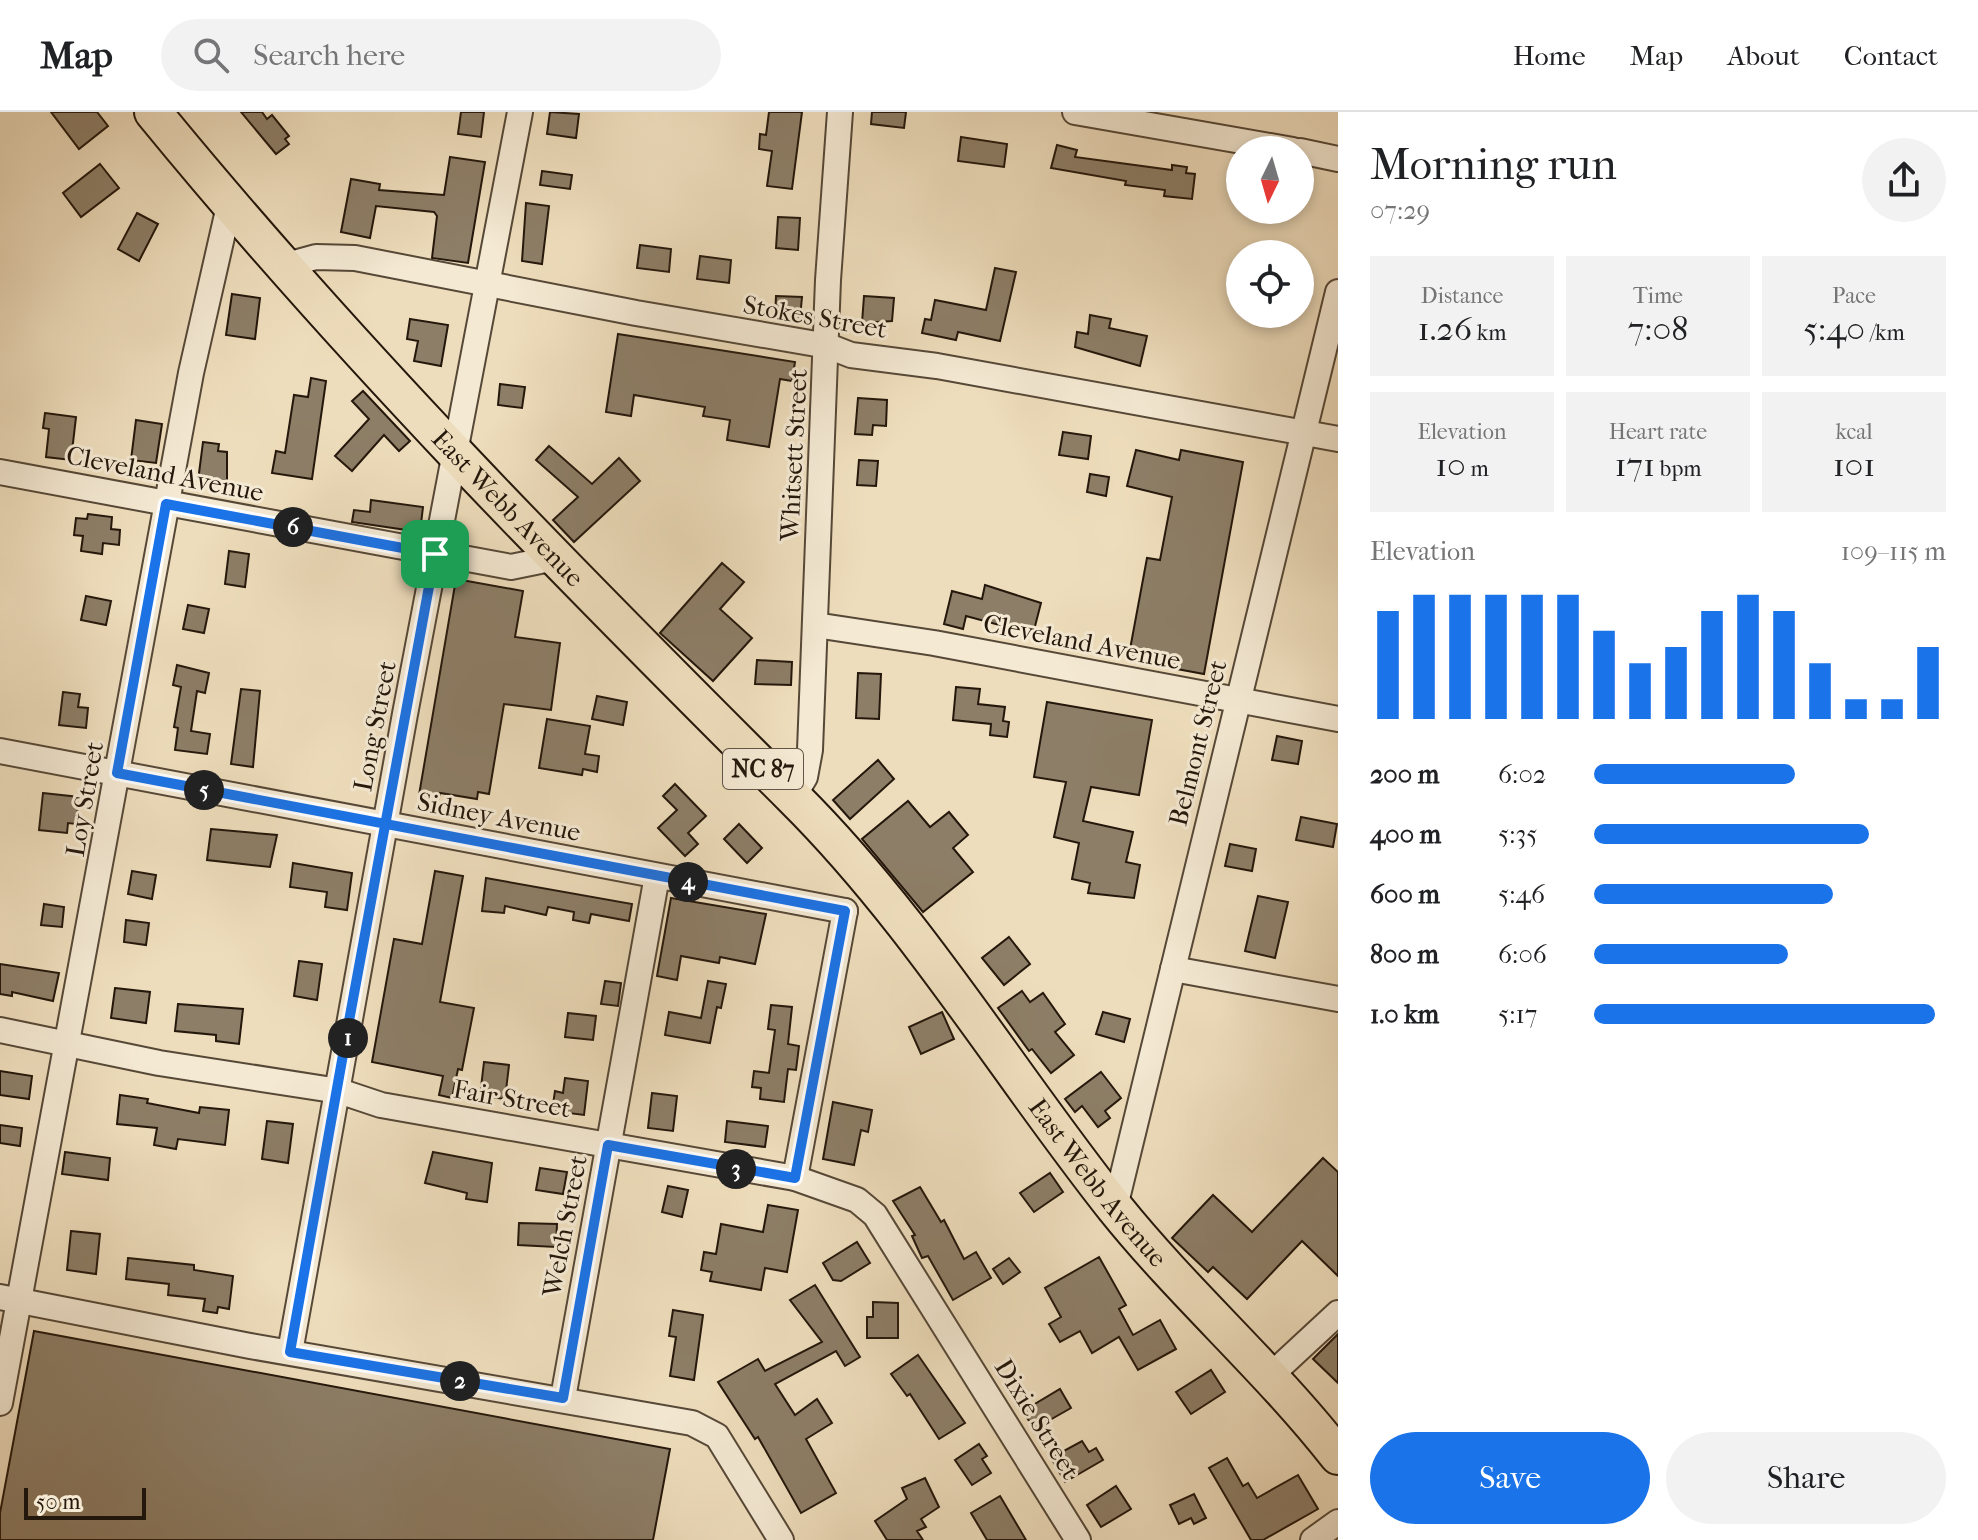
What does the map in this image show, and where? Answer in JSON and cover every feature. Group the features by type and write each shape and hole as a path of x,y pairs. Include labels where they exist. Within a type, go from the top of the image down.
{"highway":[{"name":"East Webb Avenue","path":"153,112 229,206 397,395 793,797 878,893 941,971 1115,1207 1270,1376 1338,1456"}],"street":[{"name":"Long Street","path":"290,1352 385,823 520,112"},
{"name":"Whitsett Street","path":"793,797 805,777 810,750 817,528 828,346 828,280 840,112"},
{"path":"1075,112 1226,138"},
{"path":"1314,154 1338,159"},
{"name":"Loy Street","path":"0,1403 9,1298 68,1043 166,504 214,261 229,206"},
{"name":"Stokes Street","path":"283,266 316,257 355,258 487,285 828,346 851,355 937,366 1338,439"},
{"name":"Belmont Street","path":"1115,1207 1338,292"},
{"name":"Cleveland Avenue","path":"0,472 511,567 555,558"},
{"name":"Cleveland Avenue","path":"815,625 934,643 1338,719"},
{"name":"Sidney Avenue","path":"0,751 845,911"},
{"name":"Welch Street","path":"563,1398 657,876"},
{"path":"795,1178 845,911 878,893"},
{"path":"1173,969 1338,999"},
{"name":"Fair Street","path":"0,1030 159,1063 339,1091 381,1105 795,1178 867,1206 946,1328"},
{"path":"9,1298 290,1352 563,1398 705,1427 723,1444 728,1458 781,1540"},
{"path":"1270,1376 1338,1313"},
{"name":"Dixie Street","path":"946,1328 1078,1540"},
{"path":"1313,1540 1338,1522"}],"building":[{"path":"51,112 97,112 108,126 79,149"},
{"path":"241,112 262,112 267,119 272,115 289,136 285,139 289,144 276,154"},
{"path":"461,112 484,112 481,137 458,134"},
{"path":"550,112 579,114 576,138 547,134"},
{"path":"769,112 802,112 792,189 767,186 772,151 759,149 760,134 766,135"},
{"path":"872,112 906,112 904,128 871,124"},
{"path":"961,137 1007,144 1004,167 958,161"},
{"path":"1057,145 1077,150 1075,157 1172,170 1172,165 1187,167 1186,173 1195,174 1192,199 1164,196 1165,190 1125,185 1126,181 1051,168"},
{"path":"450,157 485,162 468,263 432,258 437,216 434,212 376,206 370,238 341,232 351,179 380,184 379,190 444,195"},
{"path":"100,164 119,188 81,217 63,193"},
{"path":"542,171 572,175 570,189 540,185"},
{"path":"526,203 549,206 542,264 522,261"},
{"path":"137,213 158,224 139,261 118,249"},
{"path":"778,217 800,218 798,250 776,248"},
{"path":"640,245 671,249 669,272 637,268"},
{"path":"700,256 731,260 729,283 697,279"},
{"path":"995,268 1016,272 1000,341 958,332 956,340 922,333 925,319 931,320 935,300 986,310"},
{"path":"232,294 260,298 255,339 226,335"},
{"path":"776,296 802,297 800,318 775,316"},
{"path":"864,296 894,298 892,321 862,323"},
{"path":"1090,315 1111,319 1109,328 1147,336 1140,366 1075,347 1077,332 1088,334"},
{"path":"410,319 448,325 441,366 414,361 418,341 407,339"},
{"path":"618,334 795,362 792,381 780,379 769,447 727,440 730,420 703,416 705,407 634,395 631,416 606,412"},
{"path":"311,378 326,381 312,479 272,473 276,451 285,453 294,395 308,397"},
{"path":"500,384 525,387 522,408 498,405"},
{"path":"363,391 410,441 399,451 384,435 352,471 335,456 369,419 352,401"},
{"path":"858,398 887,400 886,426 873,425 872,435 855,434"},
{"path":"45,413 76,417 71,460 46,457 49,429 43,428"},
{"path":"136,420 162,424 156,463 131,460"},
{"path":"1063,432 1091,436 1088,459 1059,455"},
{"path":"203,442 219,444 218,451 227,452 227,485 198,481"},
{"path":"549,446 592,484 619,458 640,481 574,542 553,520 578,497 536,460"},
{"path":"1136,450 1179,460 1181,450 1243,462 1204,674 1128,660 1147,558 1160,560 1172,497 1127,486"},
{"path":"859,460 878,461 876,486 857,485"},
{"path":"1090,474 1109,477 1106,496 1087,492"},
{"path":"371,500 423,507 420,532 352,522 354,510 370,512"},
{"path":"88,514 112,517 111,529 120,530 119,545 103,543 102,554 81,551 83,536 74,535 76,518 87,519"},
{"path":"229,551 249,554 245,587 225,584"},
{"path":"722,563 744,582 720,609 752,638 713,681 660,633"},
{"path":"456,579 523,591 515,637 560,643 551,710 504,704 489,794 478,792 477,799 440,793 439,798 419,795"},
{"path":"985,585 1041,603 1033,634 966,616 963,629 944,624 952,591 982,599"},
{"path":"86,596 111,601 106,625 81,620"},
{"path":"188,605 209,609 204,633 183,629"},
{"path":"757,660 792,662 791,685 755,684"},
{"path":"177,665 209,673 205,693 197,691 191,731 210,734 207,754 175,750 178,728 174,727 181,687 173,685"},
{"path":"858,673 881,674 879,719 856,718"},
{"path":"956,687 980,689 978,704 1005,707 1003,721 1009,722 1007,737 990,735 991,724 953,720"},
{"path":"241,689 260,691 253,767 231,764"},
{"path":"63,692 80,694 78,707 88,708 86,728 59,725"},
{"path":"597,696 627,702 623,725 592,719"},
{"path":"1047,702 1152,720 1139,795 1091,787 1083,821 1133,832 1126,862 1140,865 1134,898 1088,893 1090,883 1072,879 1079,843 1054,837 1066,782 1034,777"},
{"path":"547,719 590,726 585,754 599,756 597,772 583,769 582,775 539,768"},
{"path":"1277,736 1302,741 1298,764 1272,760"},
{"path":"878,760 894,779 850,819 833,800"},
{"path":"675,784 706,816 688,833 698,844 685,856 658,828 677,810 663,796"},
{"path":"43,793 79,797 76,824 68,823 67,833 39,830"},
{"path":"908,801 930,827 949,812 968,835 953,848 973,872 923,912 862,839"},
{"path":"1301,817 1337,824 1333,847 1296,840"},
{"path":"739,824 762,848 747,863 724,839"},
{"path":"211,829 277,835 270,867 207,860"},
{"path":"1230,844 1256,849 1252,871 1225,866"},
{"path":"293,863 352,873 347,910 325,907 327,892 290,887"},
{"path":"132,871 156,875 152,899 128,894"},
{"path":"435,871 463,876 440,1002 474,1008 462,1070 458,1069 452,1098 439,1095 443,1076 372,1062 394,939 422,944"},
{"path":"486,878 632,904 629,921 591,914 589,923 573,920 574,912 548,907 546,915 505,906 504,913 482,911"},
{"path":"1258,896 1288,902 1275,958 1245,951"},
{"path":"671,898 766,914 755,964 720,957 719,963 681,956 677,980 657,976"},
{"path":"44,904 64,907 62,927 41,925"},
{"path":"126,920 149,923 146,945 124,942"},
{"path":"1009,937 1030,964 1004,985 982,958"},
{"path":"299,961 322,964 317,1000 294,996"},
{"path":"0,964 59,973 53,1001 12,992 12,996 0,994"},
{"path":"605,981 621,983 618,1006 601,1004"},
{"path":"708,981 726,984 721,1008 717,1007 710,1043 665,1035 669,1012 701,1018"},
{"path":"115,988 150,992 146,1023 111,1018"},
{"path":"1022,991 1030,1002 1043,993 1065,1024 1055,1032 1074,1055 1051,1073 1032,1049 1029,1051 998,1008"},
{"path":"178,1004 243,1009 239,1044 216,1041 216,1035 175,1031"},
{"path":"771,1005 792,1007 788,1044 799,1046 796,1070 788,1069 784,1102 760,1099 761,1088 752,1087 754,1071 769,1073 775,1030 768,1029"},
{"path":"942,1012 954,1039 921,1054 909,1027"},
{"path":"1103,1012 1130,1019 1124,1042 1096,1034"},
{"path":"568,1013 596,1016 593,1040 565,1037"},
{"path":"484,1062 509,1065 505,1099 480,1096"},
{"path":"0,1071 32,1076 29,1099 0,1095"},
{"path":"1101,1072 1121,1098 1105,1111 1110,1118 1098,1127 1082,1106 1075,1112 1065,1099"},
{"path":"565,1078 588,1081 584,1115 552,1111 555,1091 563,1093"},
{"path":"652,1093 677,1096 673,1131 648,1128"},
{"path":"120,1095 199,1113 200,1107 229,1110 225,1145 178,1139 176,1149 154,1145 157,1128 117,1124"},
{"path":"833,1102 872,1110 868,1132 861,1130 854,1165 823,1159"},
{"path":"267,1121 293,1124 288,1163 262,1159"},
{"path":"727,1121 768,1126 765,1147 725,1142"},
{"path":"0,1125 22,1128 20,1146 0,1143"},
{"path":"65,1152 110,1158 108,1180 62,1174"},
{"path":"433,1152 492,1163 487,1202 466,1199 467,1193 425,1183"},
{"path":"1323,1158 1338,1172 1338,1276 1302,1241 1247,1299 1213,1267 1208,1272 1172,1238 1213,1195 1252,1232"},
{"path":"540,1168 567,1172 563,1194 536,1190"},
{"path":"1050,1173 1063,1192 1034,1212 1020,1193"},
{"path":"668,1186 688,1190 682,1217 662,1212"},
{"path":"920,1187 941,1222 944,1220 964,1259 976,1252 991,1278 953,1300 928,1256 922,1258 912,1236 915,1235 893,1201"},
{"path":"768,1205 798,1210 787,1272 765,1268 761,1290 710,1281 712,1272 701,1270 704,1252 716,1254 721,1224 763,1232"},
{"path":"519,1223 557,1224 556,1247 518,1245"},
{"path":"71,1231 100,1234 96,1274 67,1270"},
{"path":"857,1242 870,1263 841,1281 833,1280 823,1263"},
{"path":"1099,1257 1126,1305 1119,1309 1133,1335 1160,1320 1176,1349 1138,1370 1119,1337 1092,1353 1080,1331 1060,1342 1049,1324 1061,1317 1045,1288"},
{"path":"128,1258 194,1265 194,1270 233,1276 229,1309 218,1307 217,1313 203,1311 205,1299 168,1295 169,1284 126,1279"},
{"path":"1009,1258 1020,1272 1003,1284 993,1269"},
{"path":"815,1285 860,1357 845,1366 836,1351 775,1384 795,1415 817,1399 832,1423 806,1439 836,1493 801,1513 758,1437 755,1439 718,1382 758,1359 765,1371 822,1342 790,1300"},
{"path":"873,1302 898,1303 898,1338 867,1338 867,1317 873,1317"},
{"path":"673,1310 703,1315 694,1380 670,1376 676,1337 669,1336"},
{"path":"34,1331 670,1449 653,1540 0,1540 0,1513"},
{"path":"1338,1334 1338,1383 1313,1359"},
{"path":"918,1355 965,1423 939,1439 910,1394 907,1396 891,1374"},
{"path":"1211,1370 1225,1392 1191,1414 1176,1392"},
{"path":"1060,1389 1071,1408 1034,1429 1023,1411"},
{"path":"1082,1441 1089,1452 1096,1448 1103,1460 1065,1482 1051,1458"},
{"path":"979,1444 987,1456 982,1459 991,1473 972,1485 955,1460"},
{"path":"1227,1458 1243,1486 1248,1483 1257,1498 1298,1475 1318,1509 1263,1540 1251,1540 1209,1468"},
{"path":"925,1478 939,1507 921,1519 926,1527 917,1531 923,1540 887,1540 875,1521 907,1499 902,1488"},
{"path":"1116,1486 1131,1509 1101,1527 1087,1505"},
{"path":"1194,1494 1206,1518 1194,1524 1191,1518 1179,1524 1170,1505"},
{"path":"1000,1496 1026,1540 987,1540 971,1513"}],"route":[{"path":"435,554 166,504 117,773 337,813 385,823 657,876 845,911 795,1178 608,1145 563,1398 290,1352 339,1091 385,823 435,554"}]}
